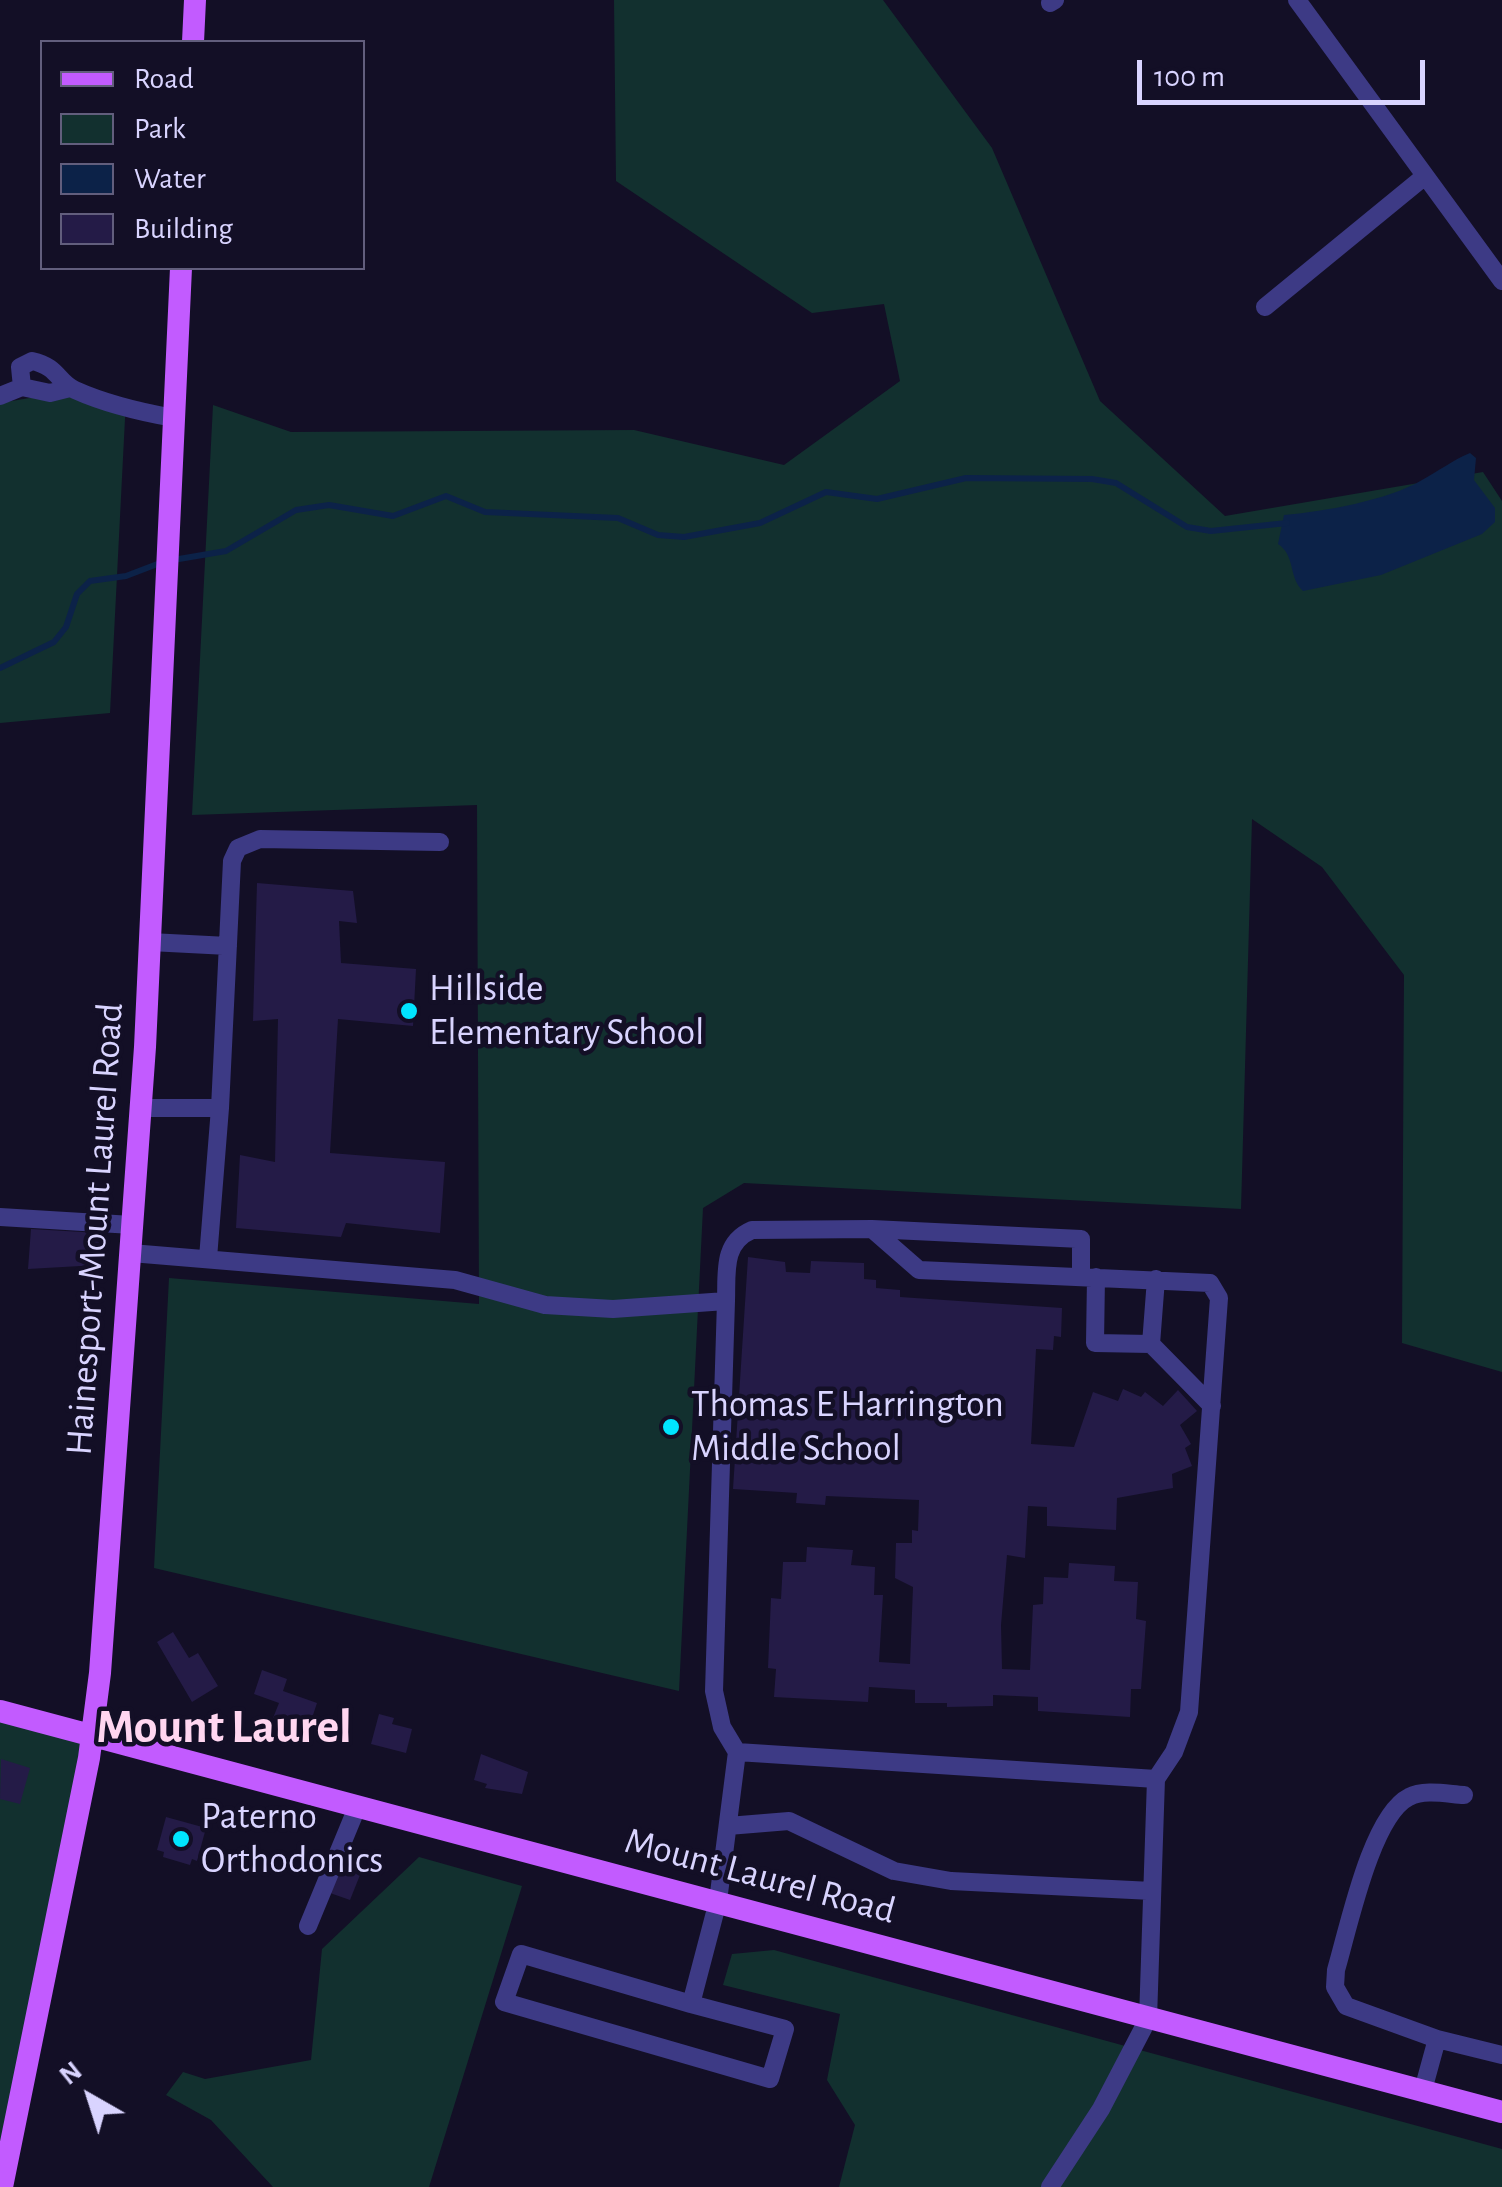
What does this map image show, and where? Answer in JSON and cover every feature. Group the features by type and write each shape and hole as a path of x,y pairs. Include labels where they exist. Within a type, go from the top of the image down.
{"main road":[{"path":"193,40 196,0"},
{"name":"Hainesport-Mount Laurel Road","path":"2,2187 94,1734 150,942 181,270"},
{"name":"Mount Laurel Road","path":"0,1711 1502,2112"}],"street":[{"path":"1298,0 1502,281"},
{"path":"1265,307 1425,176"},
{"path":"22,387 20,367 32,361 59,372 70,388"},
{"path":"0,396 22,387 50,393 70,388 137,412 174,418"},
{"path":"208,1258 232,861 238,848 260,839 440,842"},
{"path":"150,942 228,946"},
{"path":"140,1108 220,1108"},
{"path":"0,1217 132,1225"},
{"path":"872,1229 919,1270 1202,1281 1216,1290 1219,1298 1189,1712 1174,1752 1156,1779 1148,2018 1056,2185"},
{"path":"691,2004 718,1901 737,1752 722,1727 714,1690 726,1301 729,1248 738,1236 752,1230 872,1229 1081,1239 1095,1342 1151,1344 1212,1406"},
{"path":"131,1253 454,1280 544,1304 613,1309 726,1301"},
{"path":"1151,1344 1156,1279"},
{"path":"737,1752 1156,1779"},
{"path":"1464,1795 1426,1793 1410,1796 1395,1807 1368,1864 1336,1970 1335,1987 1346,2006 1502,2056"},
{"path":"308,1926 358,1805"},
{"path":"728,1826 789,1822 894,1871 951,1881 1152,1890"},
{"path":"520,1954 691,2004 785,2030 770,2079 504,2002 520,1954"},
{"path":"1422,2090 1437,2038"}],"green space":[{"path":"614,0 883,0 992,148 1100,401 1225,516 1483,472 1502,501 1502,1372 1402,1343 1404,975 1322,867 1252,819 1241,1209 744,1183 703,1208 679,1691 154,1568 169,1278 479,1304 477,805 192,815 213,405 291,432 634,430 784,465 900,381 884,304 812,313 616,181"},
{"path":"53,394 126,399 110,713 0,723 0,403"},
{"path":"0,1712 94,1734 0,2163"},
{"path":"419,1857 522,1886 429,2187 273,2187 211,2120 166,2095 183,2072 205,2079 311,2060 322,1949"},
{"path":"774,1950 1502,2149 1502,2187 839,2187 855,2125 827,2080 840,2014 723,1985 732,1954"}],"water":[{"path":"1470,453 1476,458 1474,480 1495,508 1495,522 1482,534 1381,575 1303,591 1298,585 1287,554 1278,544 1284,515 1336,508 1392,493"}],"building":[{"path":"257,883 353,891 357,923 339,921 341,963 416,969 413,1026 338,1019 330,1153 445,1162 440,1233 346,1223 341,1237 236,1228 240,1155 275,1162 278,1019 253,1021"},
{"path":"31,1229 100,1233 98,1265 28,1269"},
{"path":"748,1257 785,1262 786,1272 810,1273 811,1261 864,1263 864,1279 876,1280 876,1288 900,1290 900,1297 1062,1308 1061,1337 1054,1336 1053,1350 1036,1349 1031,1444 1074,1447 1093,1392 1118,1401 1123,1389 1141,1397 1145,1392 1163,1406 1178,1390 1197,1411 1180,1425 1191,1444 1185,1448 1192,1466 1172,1474 1173,1488 1117,1498 1116,1530 1047,1526 1047,1507 1028,1506 1025,1558 1007,1555 1002,1669 1030,1670 1033,1605 1043,1604 1044,1577 1068,1578 1069,1563 1115,1566 1114,1581 1138,1582 1136,1619 1146,1621 1141,1689 1131,1689 1130,1717 1038,1711 1038,1697 993,1695 993,1706 947,1707 947,1703 915,1703 915,1690 869,1687 868,1702 774,1697 776,1669 768,1668 771,1598 781,1599 783,1562 806,1562 807,1547 853,1550 851,1565 875,1567 874,1595 883,1595 879,1662 910,1664 913,1587 895,1578 896,1543 912,1543 912,1530 918,1531 919,1500 826,1496 825,1505 796,1503 797,1493 733,1489"},
{"path":"173,1632 189,1658 198,1653 218,1686 192,1702 157,1642"},
{"path":"262,1670 287,1679 283,1691 317,1703 308,1730 273,1718 279,1703 254,1694"},
{"path":"379,1714 394,1718 392,1724 412,1729 406,1753 371,1744"},
{"path":"481,1754 528,1772 522,1794 485,1788 487,1784 474,1780"},
{"path":"1,1759 30,1768 20,1804 0,1799"},
{"name":"Paterno Orthodonics","path":"166,1817 206,1828 197,1861 192,1859 190,1865 163,1857 164,1852 157,1850"},
{"path":"344,1857 364,1865 350,1900 330,1893"}],"waterway":[{"path":"173,560 226,551 296,510 329,505 393,516 446,496 485,512 618,518 658,535 684,537 760,523 826,492 877,499 966,478 1092,479 1116,483 1187,527 1211,531 1287,523"},
{"path":"0,668 54,642 66,627 77,594 90,581 126,576 160,563"}],"place":[{"name":"Hillside Elementary School","path":"409,1011"},
{"name":"Thomas E Harrington Middle School","path":"671,1427"},
{"name":"Paterno Orthodonics","path":"181,1839"}],"district":[{"name":"Mount Laurel","path":"224,1728"}]}
